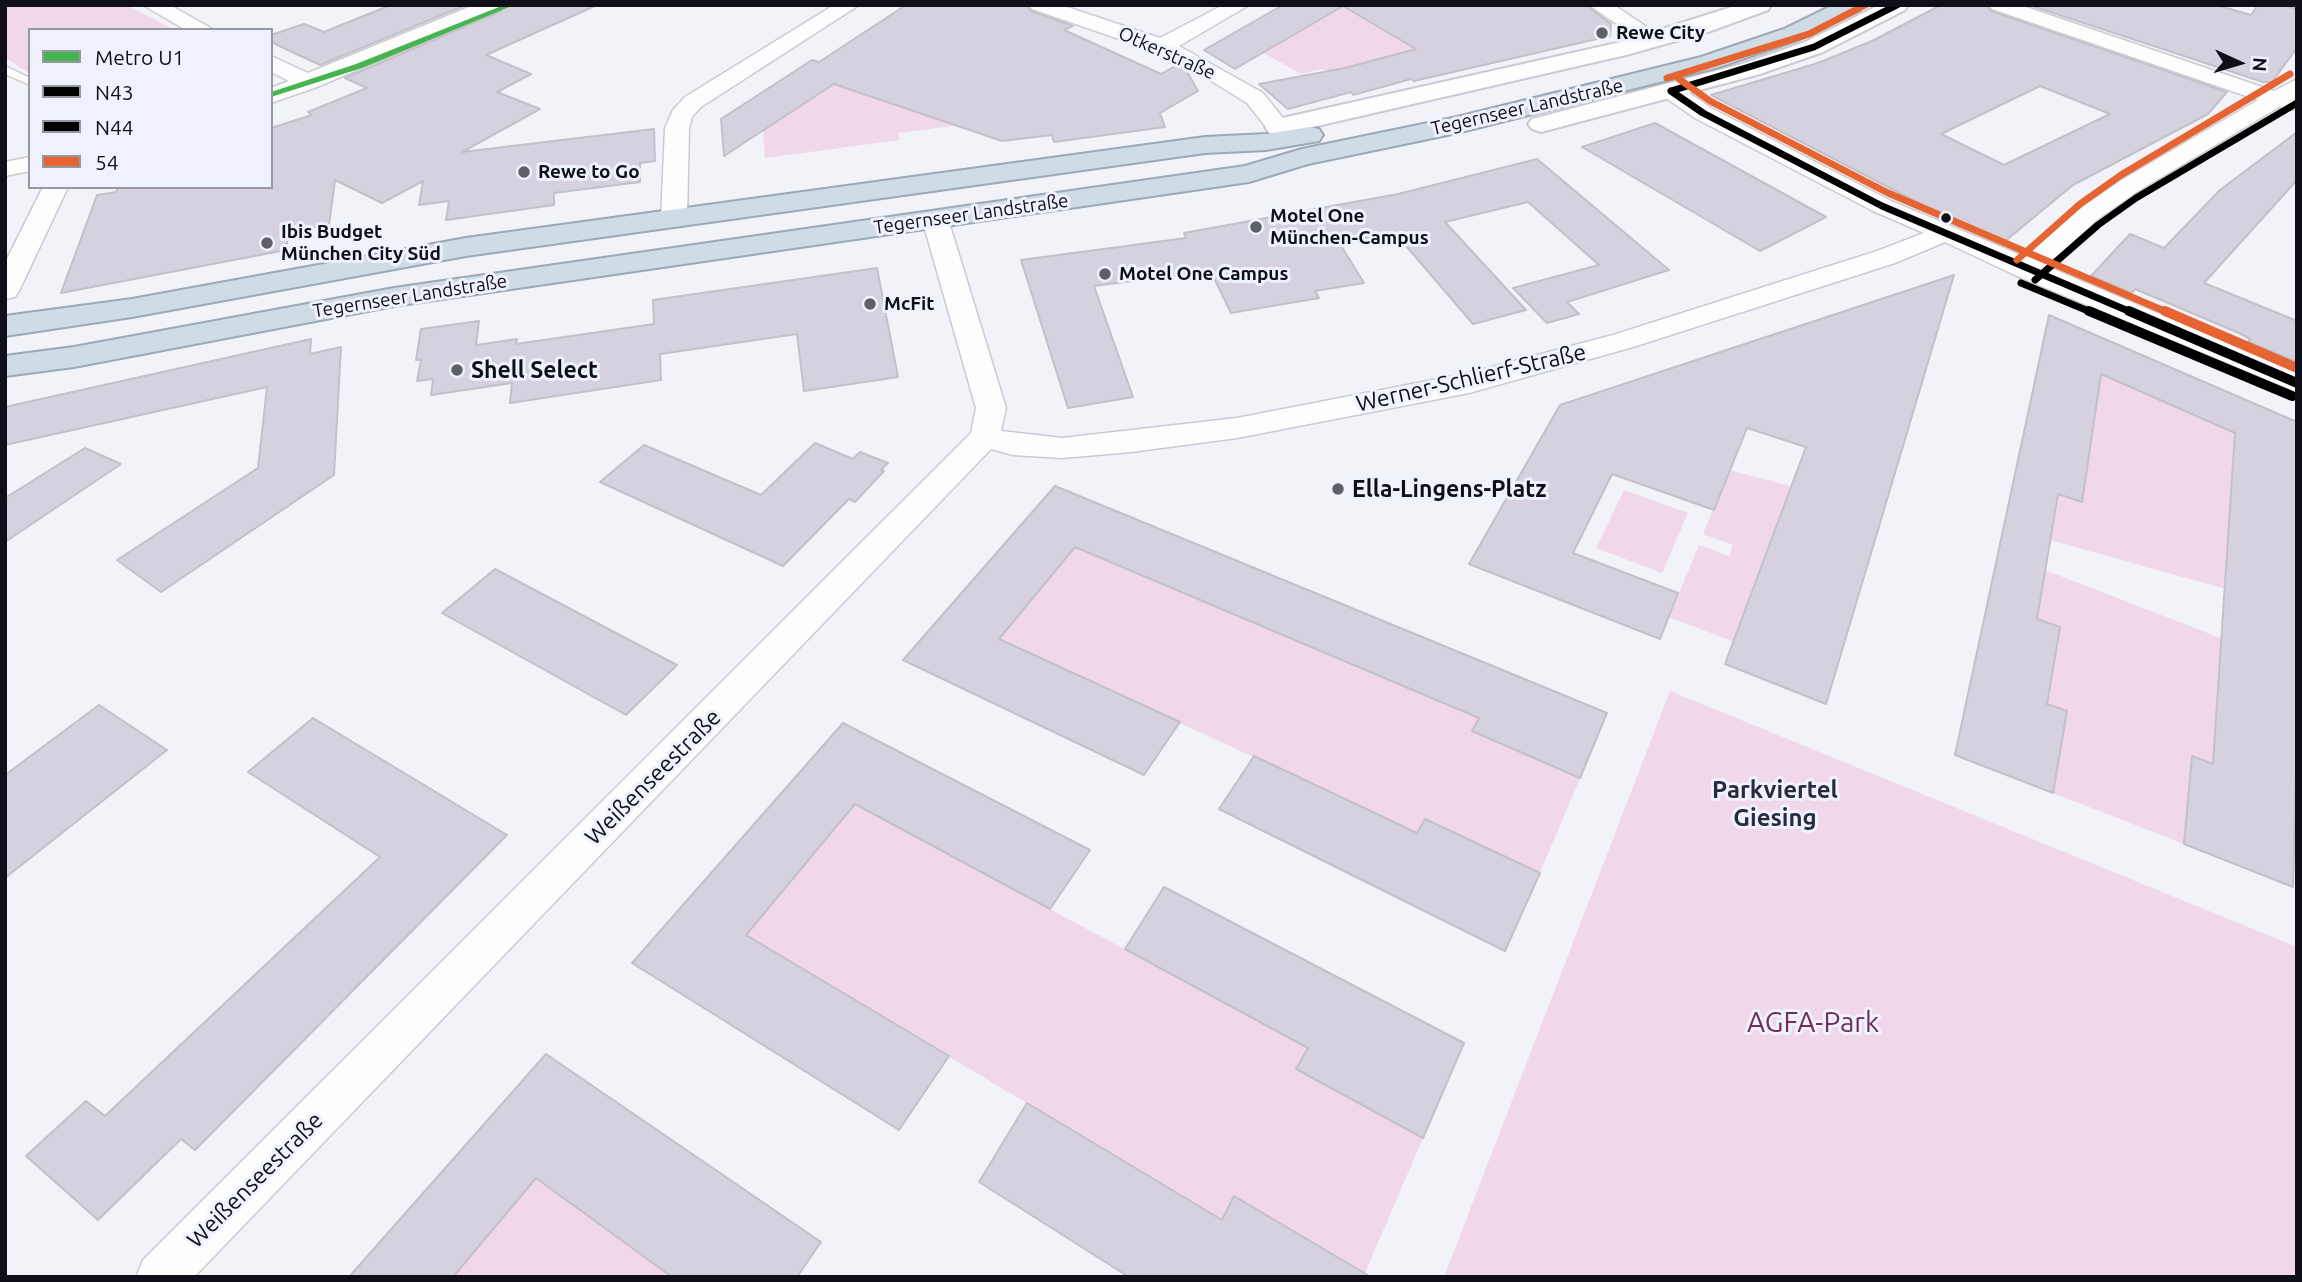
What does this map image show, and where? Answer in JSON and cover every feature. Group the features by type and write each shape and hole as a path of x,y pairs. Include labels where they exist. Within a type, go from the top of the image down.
{"highway":[{"name":"Tegernseer Landstraße","path":"132,308 390,260 1205,145 1291,138 1501,96 1703,46 1809,5"},
{"name":"Tegernseer Landstraße","path":"75,357 394,297 1249,174 1302,158 1444,128 1710,62 1792,34 1852,5"},
{"path":"1249,174 1311,170 1541,124"},
{"path":"1205,145 1278,127"},
{"path":"5,326 132,308"},
{"path":"5,344 132,308"},
{"path":"5,366 75,357"},
{"path":"5,380 75,357"}],"main road":[{"name":"Tegernseer Landstraße","path":"1278,127 1655,40 1760,5"},
{"name":"Tegernseer Landstraße","path":"1541,124 1671,91 1814,47 1897,5"}],"street":[{"path":"153,5 199,28"},
{"path":"273,95 493,5"},
{"path":"674,219 677,128 681,115 693,102 849,5"},
{"name":"Otkerstraße","path":"1040,5 1162,46 1242,89 1260,103 1278,127"},
{"path":"1162,46 1239,5"},
{"path":"1599,5 1655,40"},
{"path":"1999,5 2290,97"},
{"path":"273,63 309,82"},
{"path":"1671,91 1703,113 1843,187 1941,233 2297,383"},
{"path":"2026,270 2089,214 2129,186 2290,97"},
{"path":"5,169 28,164"},
{"path":"7,288 55,189"},
{"path":"935,219 991,408 985,437"},
{"name":"Werner-Schlierf-Straße","path":"985,437 1013,445 1062,448 1131,442 1237,428 1469,383 1623,341 1885,257 1926,243 1941,233"},
{"name":"Weißenseestraße","path":"160,1277 985,437"}],"lane":[{"path":"5,69 28,82"}],"green space":[{"path":"5,5 126,5 171,28 28,28 28,73 5,57"},
{"path":"1345,5 1476,38 1327,72 1322,69 1301,74 1260,51"},
{"path":"850,73 1043,114 898,133 900,140 765,158 763,130"},
{"path":"2102,371 2110,378 2235,431 2226,589 2050,540 2058,494"},
{"path":"1729,470 1791,486 1750,598 1745,646 1669,617 1699,545 1729,556 1733,545 1703,534"},
{"path":"1624,490 1688,513 1662,573 1596,548"},
{"path":"1075,547 1479,718 1472,732 1580,778 1540,873 1425,819 1417,833 999,639"},
{"path":"2045,570 2223,639 2220,767 2191,757 2184,844 2053,793 2067,711 2047,704 2060,628 2037,619"},
{"name":"AGFA-Park","path":"1670,691 2297,947 2297,1277 1444,1277"},
{"path":"855,804 1308,1048 1297,1069 1423,1138 1365,1273 1234,1196 1222,1220 746,935"},
{"path":"536,1178 672,1277 453,1277"}],"building":[{"path":"391,5 466,5 320,65 273,43 273,34 304,24 324,32"},
{"path":"505,5 597,5 486,55 531,74 497,92 540,109 462,152 654,129 655,161 640,163 640,182 554,193 554,205 446,220 449,201 419,205 423,181 382,203 335,180 329,225 304,229 303,234 288,237 286,250 61,293 97,195 116,192 117,189 273,189 273,127 312,115 308,112 367,88 345,78 501,11"},
{"path":"906,5 1027,5 1031,11 1073,26 1064,30 1161,74 1177,65 1186,70 1198,91 1160,113 1165,127 1054,142 1052,135 1002,141 834,84 724,156 721,119 812,60 819,62"},
{"path":"1283,5 1586,5 1611,24 1610,36 1414,81 1411,79 1353,95 1351,92 1288,109 1259,84 1345,68 1416,49 1343,6 1235,69 1204,50"},
{"path":"1941,5 1987,5 1991,11 2227,92 2208,114 2073,185 2004,242 1936,212 1711,95 1818,63 1872,41","holes":["2040,86 2110,114 2004,165 1941,134"]},
{"path":"2029,5 2216,5 2251,15 2258,5 2284,5 2297,9 2297,48 2272,82 2263,82"},
{"path":"1655,123 1826,217 1760,251 1582,147"},
{"path":"2297,132 2297,180 2204,283 2297,321 2297,362 2248,342 2250,339 2239,333 2135,289 2132,293 2091,276 2130,234 2164,248 2220,190"},
{"path":"1537,159 1669,270 1567,302 1579,314 1547,323 1513,288 1599,265 1528,202 1445,222 1526,310 1473,324 1395,233 1340,244 1364,283 1315,291 1319,298 1231,313 1215,280 1208,281 1203,272 1094,286 1133,397 1068,408 1021,260 1186,238 1184,233 1398,194"},
{"path":"877,268 898,377 804,391 797,334 660,354 661,380 510,403 512,383 431,395 433,379 417,381 421,360 416,360 421,329 479,321 476,345 517,339 516,344 654,324 653,300"},
{"path":"1954,275 1826,704 1725,664 1806,447 1747,428 1714,510 1612,474 1573,553 1678,593 1660,639 1469,564 1560,405"},
{"path":"2049,315 2297,422 2297,737 2293,887 2184,844 2192,756 2213,764 2235,433 2101,374 2082,502 2058,494 2037,619 2060,627 2047,704 2067,711 2053,793 1955,755"},
{"path":"311,339 310,354 341,347 334,475 161,592 117,560 258,468 267,387 5,445 5,407"},
{"path":"815,443 853,459 860,452 888,463 881,470 884,471 855,502 849,499 783,566 600,482 644,445 761,495"},
{"path":"85,448 121,464 5,542 5,498"},
{"path":"1055,486 1607,713 1580,778 1472,731 1479,718 1075,547 999,639 1180,722 1144,775 903,660"},
{"path":"495,569 677,665 626,715 442,613"},
{"path":"99,705 167,750 5,878 5,775"},
{"path":"313,718 507,835 195,1150 181,1139 98,1220 26,1156 86,1101 105,1116 380,857 248,772"},
{"path":"843,723 1090,850 1050,909 855,804 746,935 949,1056 899,1130 632,963"},
{"path":"1254,756 1417,833 1425,819 1540,873 1505,951 1219,809"},
{"path":"1164,887 1464,1043 1423,1138 1296,1069 1308,1048 1125,949"},
{"path":"546,1054 821,1242 797,1277 672,1277 536,1178 453,1277 349,1277"},
{"path":"1027,1103 1222,1220 1234,1196 1371,1277 1129,1277 979,1182"}],"metro line":[{"name":"U1","path":"273,94 359,66 511,5"}],"transit line":[{"name":"54","path":"1667,78 1809,34 1865,5"},
{"name":"N43","path":"1671,91 1814,47 1897,5"},
{"name":"54","path":"2017,260 2080,204 2121,175 2290,74"},
{"name":"54","path":"1679,79 1710,101 1888,193 2297,368"},
{"name":"N43","path":"1671,91 1703,113 1882,206 2297,383"},
{"name":"N44","path":"2035,280 2098,225 2136,198 2297,103"},
{"name":"N44","path":"2021,283 2292,396"}],"place":[{"name":"Rewe City","path":"1602,33"},
{"name":"Rewe to Go","path":"524,172"},
{"name":"Motel One München-Campus","path":"1256,227"},
{"name":"Ibis Budget München City Süd","path":"267,243"},
{"name":"Motel One Campus","path":"1105,274"},
{"name":"McFit","path":"870,304"},
{"name":"Shell Select","path":"457,370"},
{"name":"Ella-Lingens-Platz","path":"1338,489"}],"district":[{"name":"Parkviertel Giesing","path":"1775,804"}]}
